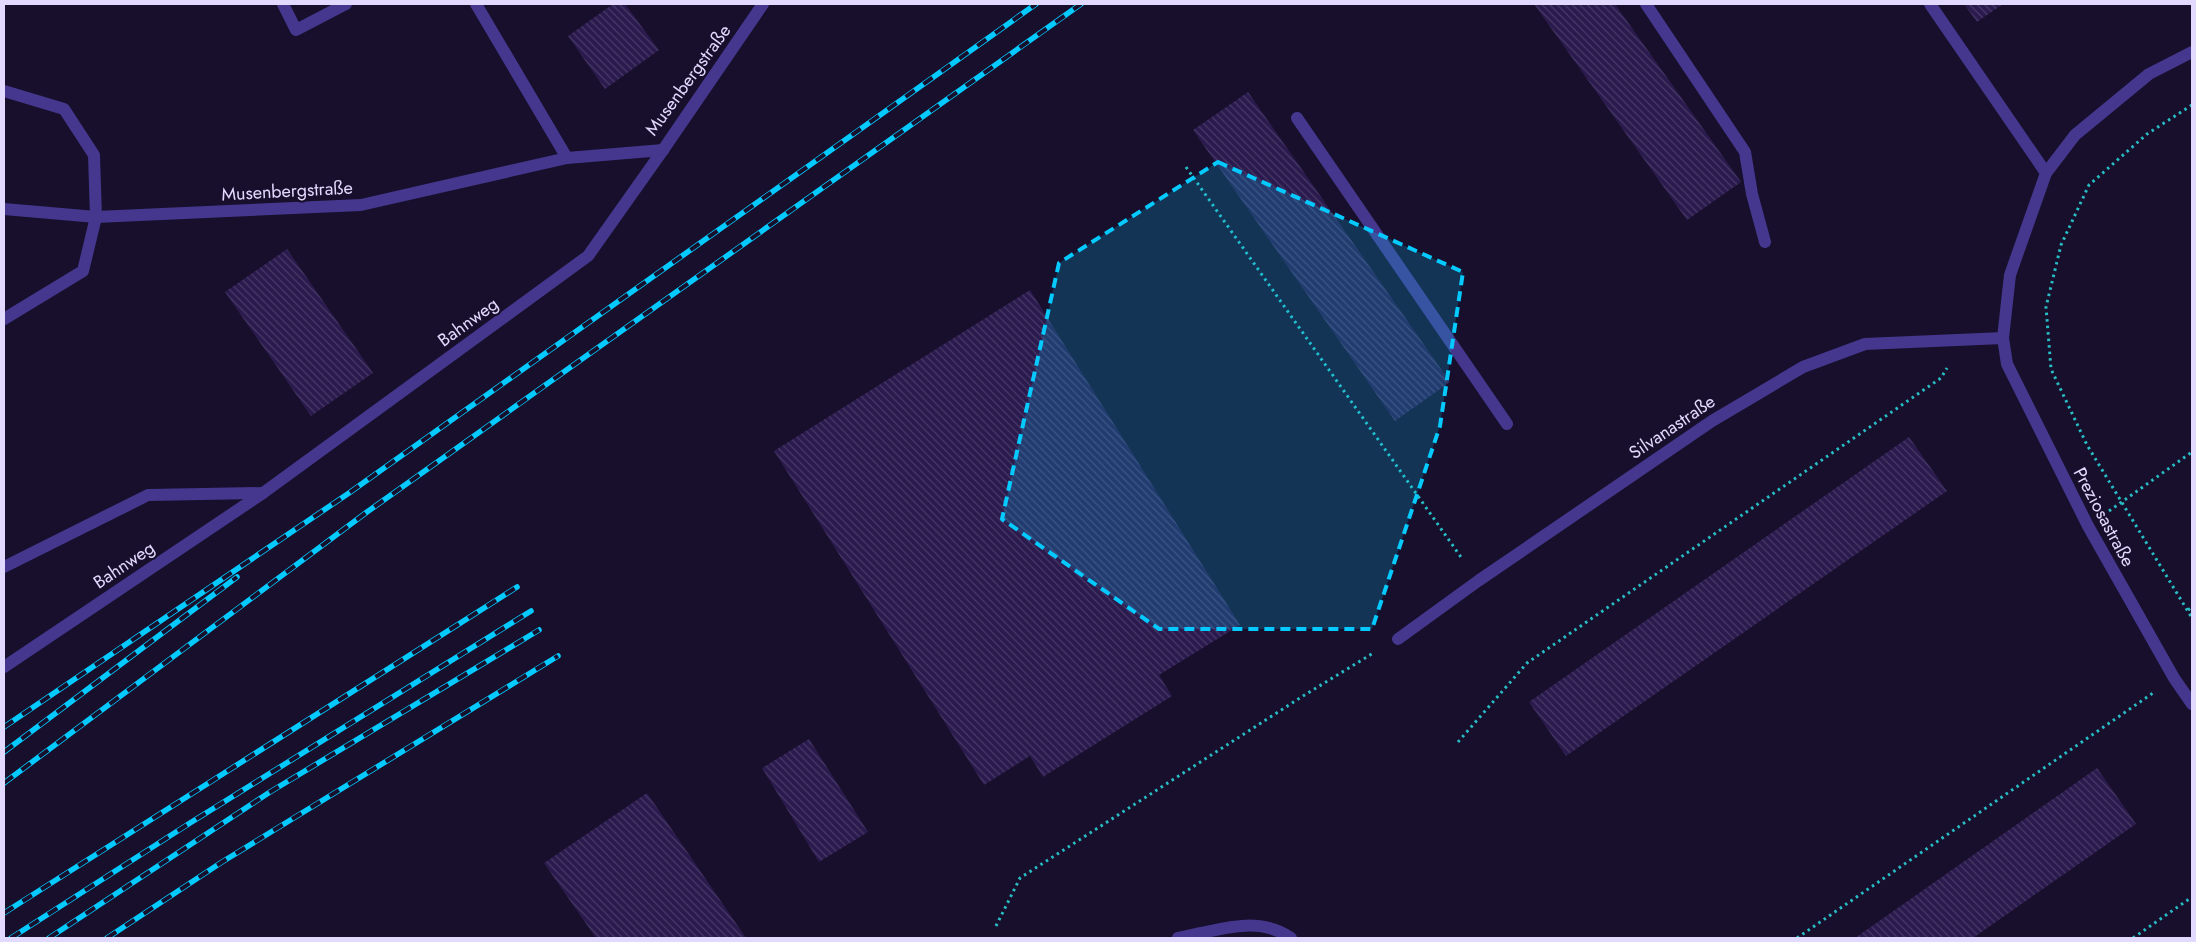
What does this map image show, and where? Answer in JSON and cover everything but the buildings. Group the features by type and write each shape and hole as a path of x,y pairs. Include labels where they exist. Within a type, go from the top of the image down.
{"street":[{"path":"283,4 296,30 346,4"},
{"path":"476,4 567,158"},
{"name":"Musenbergstraße","path":"4,208 96,217 361,205 567,158 663,150 763,4"},
{"path":"1646,4 1744,152 1752,194 1765,242"},
{"path":"1930,4 2046,173"},
{"name":"Preziosastraße","path":"2192,52 2149,74 2075,135 2046,173 2010,275 2003,338 2007,364 2088,526 2174,678 2192,704"},
{"path":"4,91 64,109 94,155 96,217 83,271 4,319"},
{"path":"1297,118 1507,424"},
{"name":"Bahnweg","path":"4,667 263,492 588,256 663,150"},
{"name":"Silvanastraße","path":"1398,639 1478,581 1712,421 1803,367 1865,344 2003,338"},
{"path":"4,567 148,495 263,492"},
{"path":"1178,938 1247,924 1282,932 1291,938"}],"path":[{"path":"2192,106 2147,134 2089,185 2061,245 2046,306 2051,369 2087,446 2192,618"},
{"path":"1186,167 1478,581"},
{"path":"1458,742 1527,663 1941,378 1964,340"},
{"path":"2088,526 2192,452"},
{"path":"2188,610 2192,606"},
{"path":"996,926 1020,878 1303,696 1398,639"},
{"path":"1798,938 2174,678"},
{"path":"2133,938 2192,897"}],"highlighted area":[{"path":"1218,162 1463,272 1440,426 1372,629 1159,629 1002,519 1059,263"}],"railway":[{"path":"4,727 349,493 1036,4"},
{"path":"4,783 367,512 1081,4"},
{"path":"4,752 237,577"},
{"path":"4,913 517,587"},
{"path":"11,938 190,823 531,611"},
{"path":"49,938 270,792 539,630"},
{"path":"107,938 222,862 558,656"}]}
